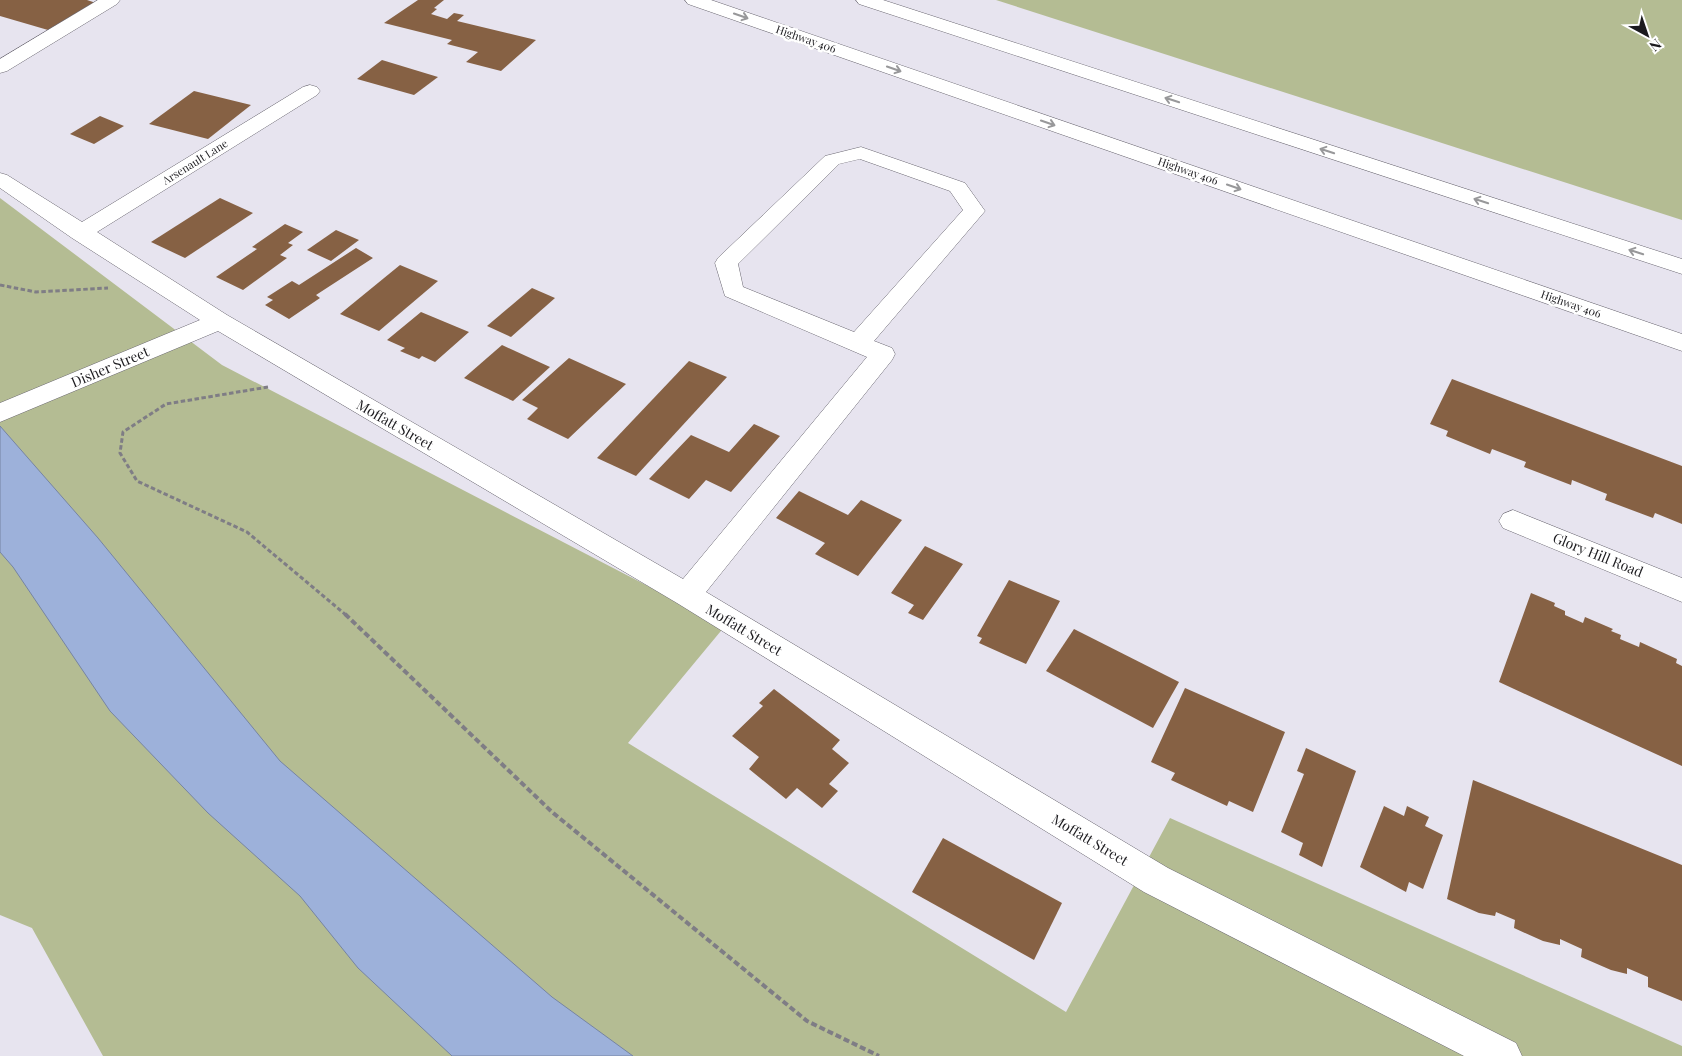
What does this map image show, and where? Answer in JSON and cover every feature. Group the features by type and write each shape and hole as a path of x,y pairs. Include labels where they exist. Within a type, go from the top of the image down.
{"main road":[{"path":"0,67 111,0"},
{"name":"Highway 406","path":"694,0 1682,343"},
{"path":"865,0 1682,267"},
{"name":"Arsenault Lane","path":"80,233 310,91"},
{"path":"687,595 883,354 734,291 726,263 832,160 861,152 958,187 974,211 858,343"},
{"name":"Moffatt Street","path":"0,180 219,322 687,595 1156,880 1502,1056"},
{"name":"Disher Street","path":"0,413 219,322"},
{"name":"Glory Hill Road","path":"1513,521 1682,590"}],"path":[{"path":"0,285 36,292 161,284"},
{"path":"315,379 166,404 123,432 120,453 137,481 247,532 333,602 552,812 807,1021 879,1056"}],"green space":[{"path":"996,0 1682,0 1682,220"},
{"path":"0,198 222,365 725,626 628,743 1066,1012 1170,818 1682,1046 1682,1056 103,1056 32,928 0,915"}],"water":[{"path":"0,426 98,538 280,761 552,997 633,1056 452,1056 358,968 300,896 208,813 110,711 13,567 0,552"}],"building":[{"path":"0,0 87,0 96,3 48,30 0,16"},
{"path":"418,0 444,0 434,8 437,9 431,14 447,19 454,13 464,15 457,21 536,40 501,71 466,62 478,52 447,44 452,40 384,23"},
{"path":"382,60 438,77 414,95 357,79"},
{"path":"194,91 251,105 208,139 149,124"},
{"path":"100,116 124,126 94,144 70,134"},
{"path":"220,198 253,213 185,258 151,242"},
{"path":"285,224 303,232 288,243 293,245 280,255 287,258 243,290 216,277 257,249 252,247"},
{"path":"336,230 359,240 331,261 307,250"},
{"path":"356,248 373,258 316,295 320,298 289,319 265,305 273,300 267,297 292,281 299,285"},
{"path":"400,265 438,281 379,331 340,314"},
{"path":"532,288 555,298 511,337 487,326"},
{"path":"421,312 469,332 435,362 422,356 419,359 400,351 405,348 387,340"},
{"path":"502,345 550,367 513,401 464,378"},
{"path":"569,358 626,384 568,439 527,419 538,408 522,400"},
{"path":"689,361 727,377 636,476 597,458"},
{"path":"1452,379 1682,466 1682,524 1655,513 1653,518 1605,500 1607,494 1572,480 1571,485 1524,467 1526,462 1492,449 1490,454 1446,436 1448,431 1430,424"},
{"path":"754,424 780,436 731,492 706,480 689,499 649,479 691,435 729,452"},
{"path":"799,491 848,515 861,500 902,520 858,576 815,554 825,543 776,518"},
{"path":"925,546 963,564 923,620 908,613 914,605 891,593"},
{"path":"1009,580 1060,601 1026,664 979,643 982,638 977,636"},
{"path":"1531,593 1555,603 1554,606 1565,611 1565,615 1583,623 1585,617 1613,629 1611,631 1621,635 1620,639 1639,647 1640,642 1677,659 1676,663 1682,666 1682,766 1499,682"},
{"path":"1074,629 1179,682 1153,728 1046,671"},
{"path":"1185,688 1285,732 1253,812 1229,801 1227,806 1171,780 1175,773 1151,762"},
{"path":"774,689 840,740 832,749 849,763 829,784 838,791 822,808 797,788 786,799 749,769 759,757 732,736 763,706 759,703"},
{"path":"1306,748 1356,771 1322,867 1299,855 1303,843 1281,832 1304,774 1297,771"},
{"path":"1473,780 1682,865 1682,1001 1648,987 1648,977 1627,968 1627,974 1611,970 1581,957 1582,949 1560,939 1560,945 1543,941 1514,928 1515,920 1496,912 1495,916 1479,913 1447,899"},
{"path":"1384,806 1404,816 1407,806 1429,817 1425,826 1443,835 1423,889 1409,882 1406,892 1360,867"},
{"path":"943,838 1062,903 1034,960 912,892"}]}
